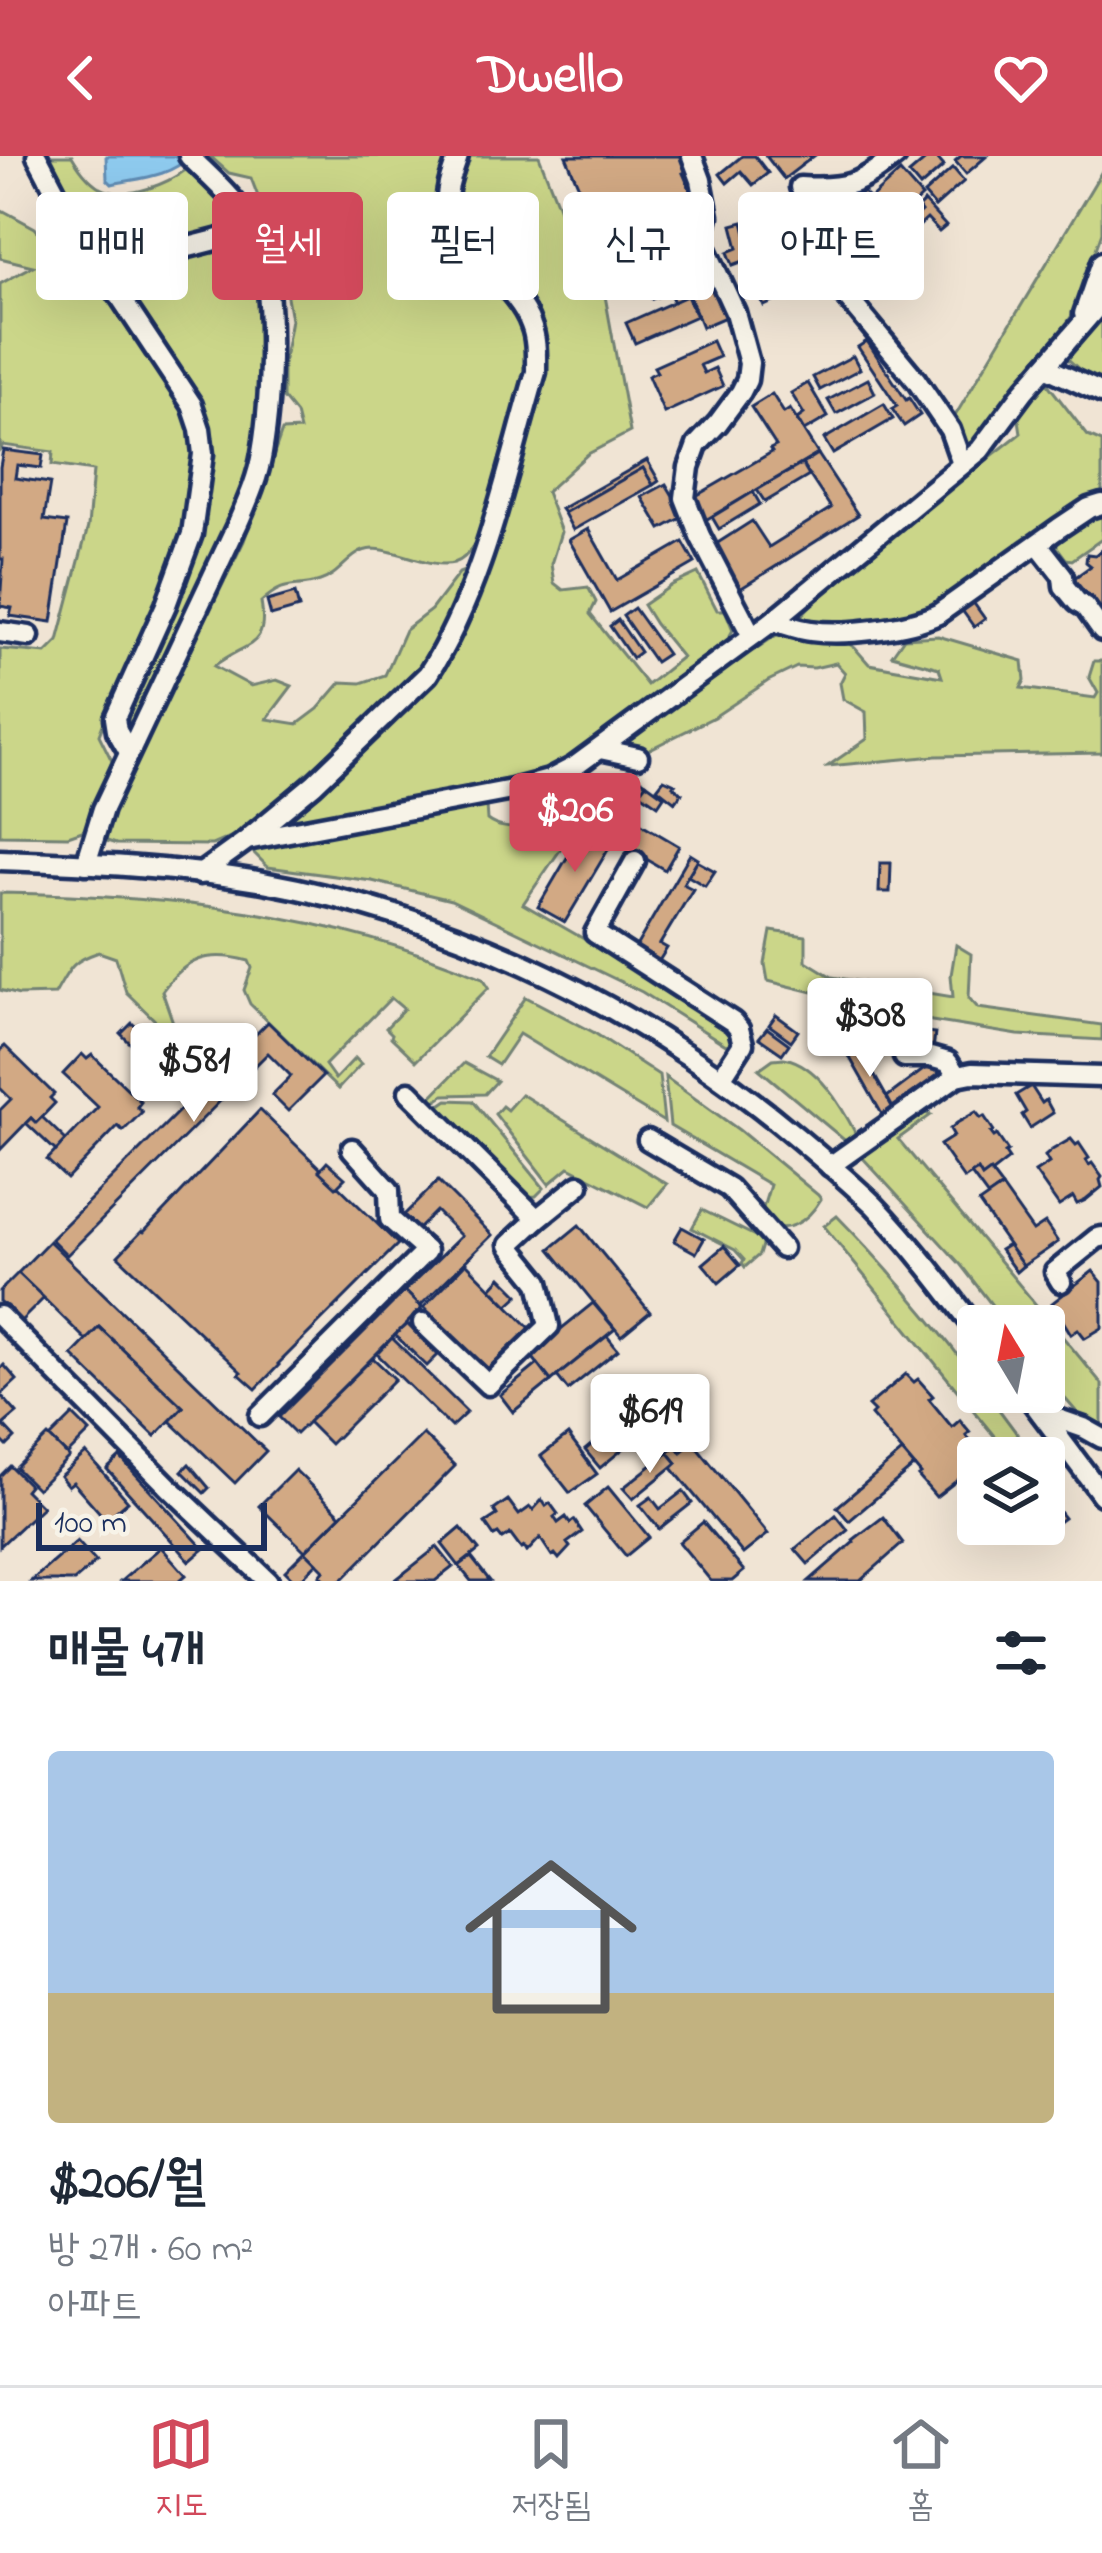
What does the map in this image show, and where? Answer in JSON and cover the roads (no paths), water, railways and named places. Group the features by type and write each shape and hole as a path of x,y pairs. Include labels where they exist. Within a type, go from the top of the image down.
{"street":[{"path":"38,156 56,192"},
{"path":"189,156 225,192"},
{"path":"200,874 314,784 428,674 477,572 536,372 536,349 531,323 518,302 453,221 447,204 448,185 458,156"},
{"path":"692,156 702,192"},
{"path":"800,187 854,185 896,156"},
{"path":"1080,326 1102,262"},
{"path":"714,266 735,312 749,363 747,380 698,445 685,498 752,636"},
{"path":"123,300 192,405 203,454 192,535 115,718 116,731 129,752"},
{"path":"86,864 103,809 256,479 265,427 268,300"},
{"path":"849,300 916,380 950,430 962,464"},
{"path":"247,840 512,790 574,767 773,621 980,450 1102,302"},
{"path":"1045,367 1102,393"},
{"path":"773,621 813,632 916,624 938,614 1089,508 1102,504"},
{"path":"1038,544 1063,576 1064,586 1102,631"},
{"path":"0,632 29,636"},
{"path":"600,749 638,757"},
{"path":"0,860 264,883 368,907 488,949 580,992 721,1078 872,1204 958,1305"},
{"path":"635,862 595,933 733,1022 743,1044 721,1078"},
{"path":"904,1058 948,1062 957,1076"},
{"path":"830,1166 957,1076 1102,1077"},
{"path":"409,1092 537,1219"},
{"path":"648,1141 729,1188 782,1248"},
{"path":"260,1416 426,1251 390,1219 389,1190 352,1149"},
{"path":"424,1323 488,1385 549,1326 539,1282 509,1245 579,1185"},
{"path":"1061,1282 1055,1272 1102,1238"},
{"path":"0,1316 268,1581"},
{"path":"1041,1413 1102,1438"},
{"path":"1041,1413 1102,1495"}],"water":[{"path":"106,156 190,156 164,173 112,184 107,179"}]}
